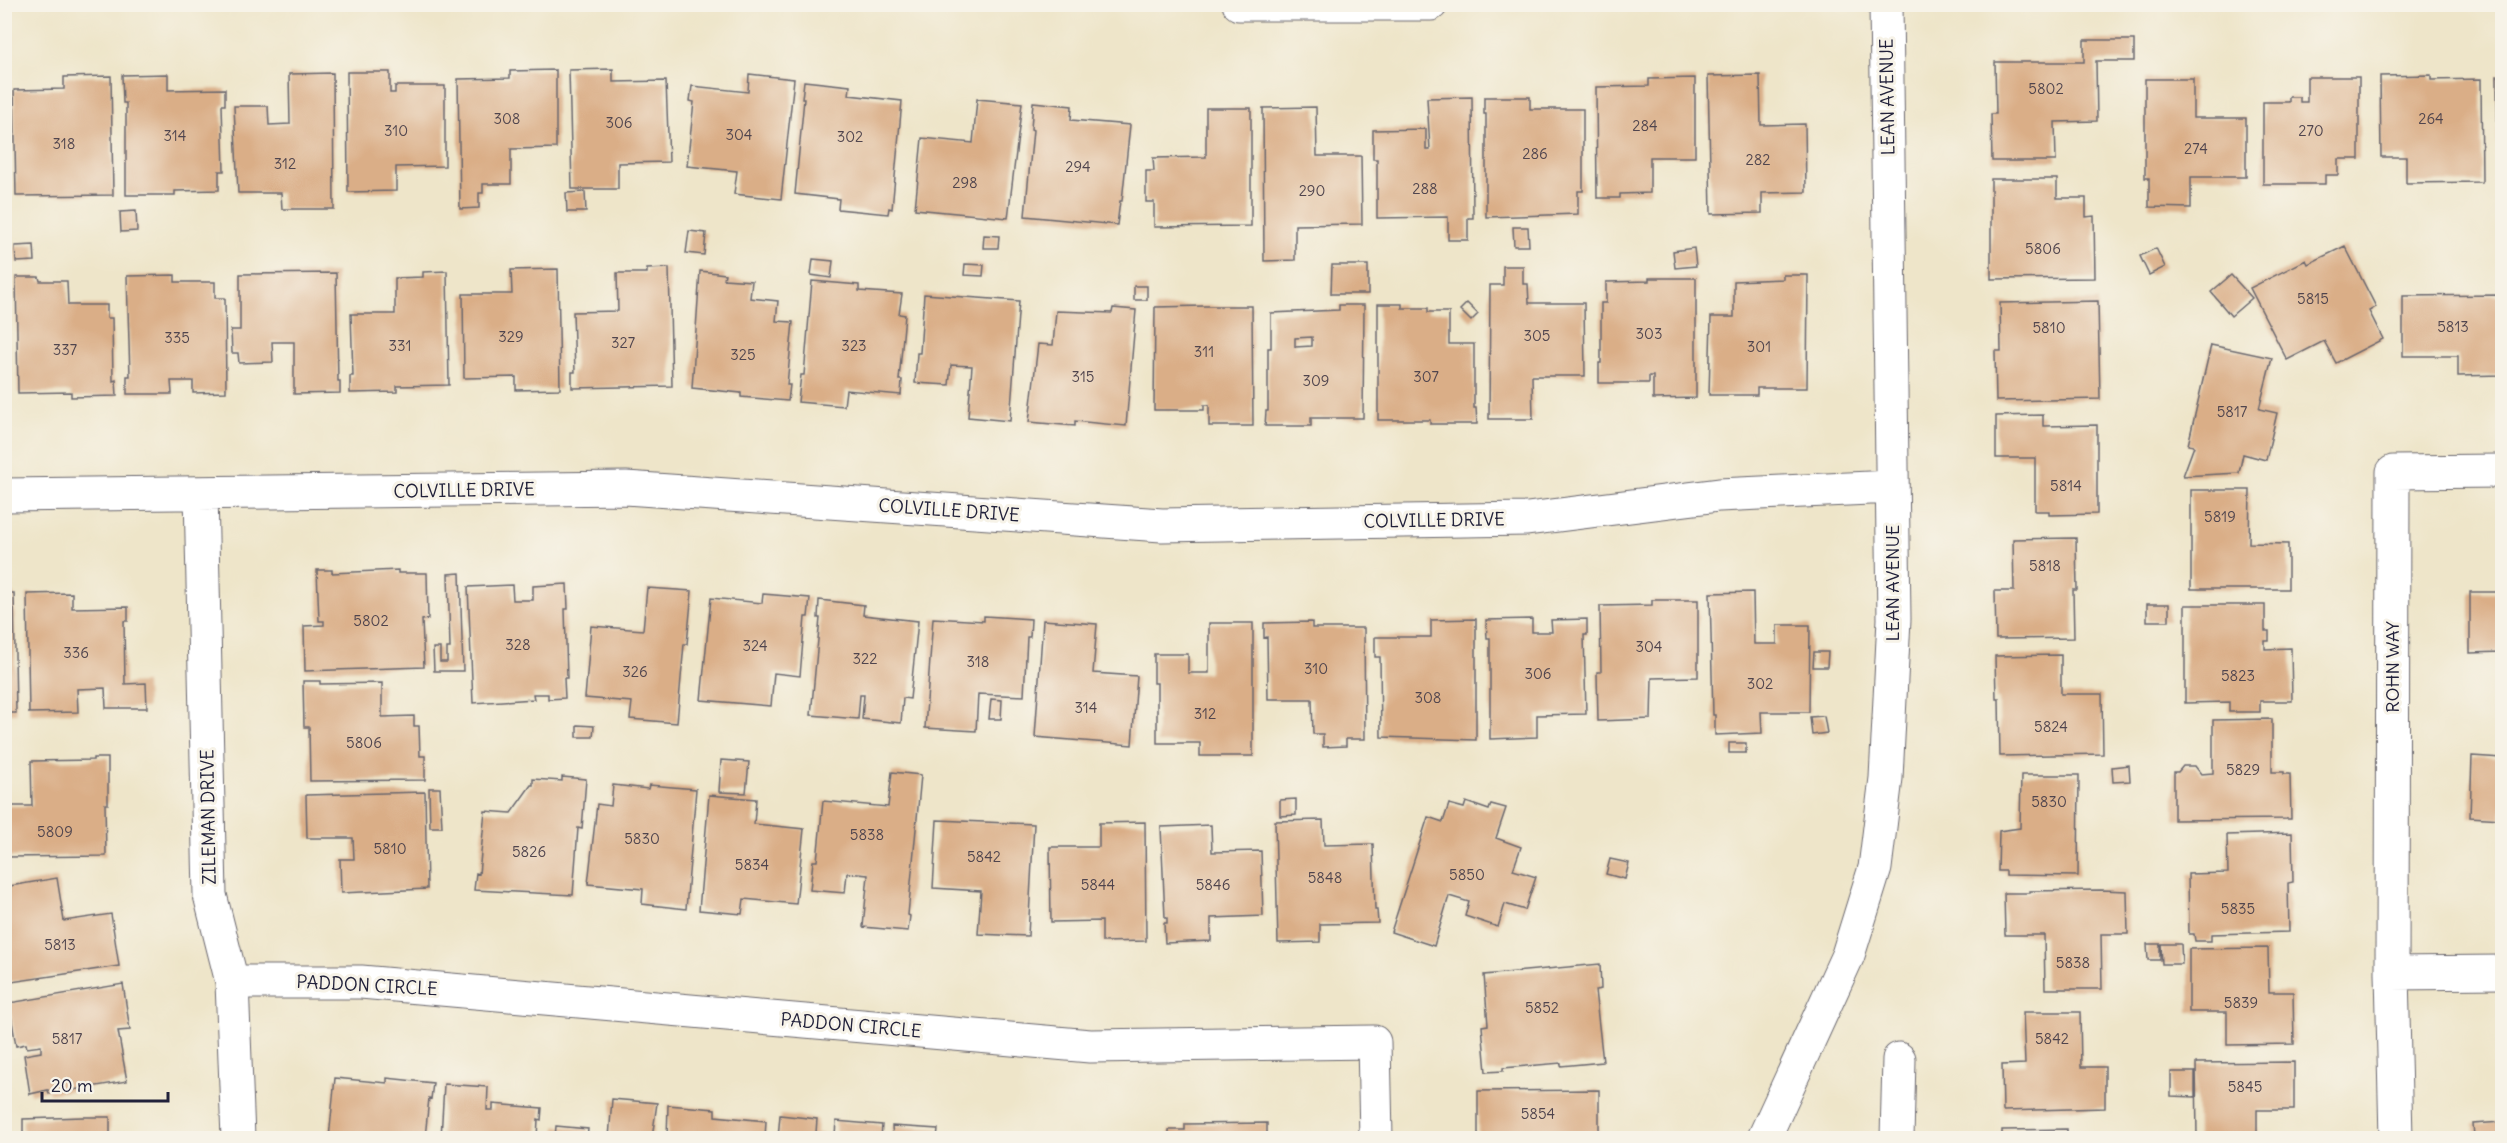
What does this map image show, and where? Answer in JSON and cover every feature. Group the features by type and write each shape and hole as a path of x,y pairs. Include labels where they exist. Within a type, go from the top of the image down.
{"street":[{"path":"1239,4 1431,4"},
{"name":"LEAN AVENUE","path":"1764,1138 1848,955 1875,868 1886,778 1894,618 1886,4"},
{"name":"ROHN WAY","path":"2396,1138 2392,973 2393,472 2502,471"},
{"name":"COLVILLE DRIVE","path":"4,495 626,488 1162,525 1527,519 1719,495 1892,487"},
{"name":"ZILEMAN DRIVE","path":"201,493 210,895 232,982 238,1138"},
{"path":"2392,973 2502,972"},
{"name":"PADDON CIRCLE","path":"232,982 362,982 1090,1046 1374,1042 1376,1138"},
{"path":"1897,1138 1899,1059"}],"building":[{"path":"2084,40 2134,40 2134,61 2096,61 2097,121 2055,122 2056,161 1992,161 1991,114 1996,114 1995,62 2084,62"},
{"path":"613,69 613,82 666,81 669,162 618,163 618,189 572,189 569,70"},
{"path":"556,70 556,148 511,149 511,184 483,184 483,193 479,193 479,208 460,209 458,79 510,78 510,71"},
{"path":"347,72 390,72 390,93 395,93 395,86 445,86 445,166 396,167 396,191 348,192"},
{"path":"333,73 334,209 282,209 281,193 238,193 234,106 268,106 269,125 290,124 289,74"},
{"path":"168,74 168,90 225,89 225,105 222,105 224,171 219,171 219,190 175,191 175,195 126,195 126,103 123,103 122,75"},
{"path":"749,74 794,79 781,199 734,194 737,171 687,166 694,102 690,101 692,86 748,92"},
{"path":"1760,75 1761,125 1805,124 1806,192 1762,193 1762,213 1711,214 1708,76"},
{"path":"2431,75 2431,80 2481,79 2482,182 2406,183 2406,157 2381,157 2380,76"},
{"path":"111,76 113,195 16,196 14,90 64,89 64,77"},
{"path":"2497,76 2502,76 2502,182 2498,182"},
{"path":"2307,77 2359,77 2359,159 2338,159 2338,175 2325,175 2325,184 2263,184 2263,102 2289,102 2289,97 2300,97 2300,102 2307,102"},
{"path":"1695,78 1695,157 1650,157 1650,193 1620,194 1620,198 1597,198 1596,87 1649,86 1649,79"},
{"path":"2145,79 2193,79 2193,118 2246,118 2246,177 2191,177 2191,208 2149,207 2149,178 2145,178"},
{"path":"804,81 850,86 849,95 902,101 892,209 889,208 888,214 838,209 839,199 795,194"},
{"path":"1472,97 1473,218 1468,218 1468,240 1448,240 1448,217 1377,218 1377,159 1373,159 1373,130 1426,129 1426,150 1430,150 1427,98"},
{"path":"1484,97 1530,97 1530,109 1583,109 1583,191 1578,191 1578,214 1486,217"},
{"path":"977,99 1022,103 1008,218 915,209 922,138 973,143"},
{"path":"1033,102 1072,106 1071,120 1130,125 1122,201 1120,201 1117,225 1025,216 1033,130 1031,129"},
{"path":"1316,107 1317,156 1361,156 1362,224 1295,225 1295,260 1264,261 1263,108"},
{"path":"1206,108 1251,108 1251,226 1154,227 1154,202 1146,202 1146,171 1154,171 1153,158 1206,157"},
{"path":"1991,179 2057,179 2057,198 2086,198 2086,217 2094,216 2095,278 1991,279"},
{"path":"585,192 586,212 567,212 566,193"},
{"path":"136,211 137,231 121,232 120,212"},
{"path":"1513,227 1528,227 1529,246 1514,246"},
{"path":"689,231 706,233 704,255 686,253"},
{"path":"984,235 999,236 998,248 983,248"},
{"path":"34,245 35,261 16,262 15,246"},
{"path":"2345,246 2376,307 2369,311 2383,339 2336,363 2324,341 2287,360 2250,288 2306,260 2308,264"},
{"path":"1694,248 1696,266 1675,268 1673,251"},
{"path":"2156,248 2165,267 2149,275 2140,256"},
{"path":"813,259 833,261 831,278 811,275"},
{"path":"965,264 984,265 983,276 964,275"},
{"path":"1332,265 1368,265 1368,294 1331,294"},
{"path":"1503,266 1523,266 1523,284 1528,284 1529,303 1584,303 1585,376 1532,376 1533,419 1489,419 1490,285 1503,285"},
{"path":"669,268 672,386 572,388 572,372 575,372 573,312 618,311 617,273 647,273 647,269"},
{"path":"558,269 560,389 516,390 516,377 464,378 463,294 512,294 511,270"},
{"path":"447,271 449,385 397,386 397,392 350,393 350,376 353,376 351,314 395,314 395,278 423,277 423,272"},
{"path":"700,271 725,274 724,279 752,281 750,298 778,301 776,321 793,322 787,385 790,385 788,401 741,397 741,393 692,388"},
{"path":"336,273 340,393 294,394 294,342 272,342 273,362 239,363 238,353 232,353 231,330 240,330 240,274"},
{"path":"175,275 175,282 215,282 215,298 225,298 226,392 193,393 193,381 171,381 172,394 127,394 127,376 130,376 127,276"},
{"path":"1783,275 1808,275 1807,388 1757,388 1757,395 1709,395 1711,317 1734,317 1734,281 1783,279"},
{"path":"2231,275 2252,298 2231,316 2211,292"},
{"path":"16,277 39,277 40,281 67,281 68,305 107,305 107,318 112,318 113,381 116,380 117,396 71,397 71,392 18,393"},
{"path":"1649,278 1696,278 1696,398 1653,399 1653,376 1649,376 1649,383 1599,383 1601,303 1606,303 1606,282 1649,281"},
{"path":"812,281 859,285 859,291 902,294 899,314 905,315 899,380 902,380 901,395 846,390 844,406 798,402 801,375 804,375"},
{"path":"1134,286 1147,286 1147,300 1134,300"},
{"path":"924,294 1019,301 1010,421 968,417 972,366 951,365 949,385 915,383 917,353 920,353"},
{"path":"2502,295 2502,375 2458,376 2458,356 2403,356 2403,296"},
{"path":"2098,301 2100,399 1996,401 1995,351 2001,351 2000,303"},
{"path":"1467,303 1478,314 1471,321 1460,310"},
{"path":"1378,304 1402,304 1402,308 1428,308 1428,312 1449,312 1449,344 1474,344 1474,408 1476,408 1477,424 1430,424 1430,420 1378,420"},
{"path":"1339,305 1364,305 1363,418 1311,418 1311,426 1265,426 1266,411 1268,411 1268,348 1271,348 1271,313 1339,310","holes":["1312,337 1312,346 1295,347 1295,338"]},
{"path":"1252,306 1253,426 1209,426 1209,405 1204,405 1204,410 1154,410 1155,307"},
{"path":"1113,308 1136,310 1126,426 1075,421 1075,426 1029,422 1038,344 1053,345 1056,311 1112,313"},
{"path":"2211,345 2272,358 2259,409 2277,413 2266,460 2243,454 2239,473 2183,476 2194,446 2188,445"},
{"path":"2043,415 2043,426 2097,425 2097,514 2049,515 2049,511 2035,511 2035,458 1996,458 1996,416"},
{"path":"2191,490 2250,490 2249,543 2288,544 2288,589 2191,589"},
{"path":"2076,538 2077,590 2073,590 2074,638 1996,639 1995,591 2014,591 2013,539"},
{"path":"317,570 332,570 332,573 398,570 398,573 427,573 428,619 422,620 424,667 305,671 304,626 324,625 324,621 319,621"},
{"path":"460,573 463,671 434,671 433,648 440,648 440,662 447,662 447,648 450,648 448,574"},
{"path":"567,584 565,698 548,699 548,694 533,694 534,699 473,703 468,587 512,585 513,600 533,600 533,586"},
{"path":"647,588 692,591 687,644 684,644 677,723 630,719 632,702 585,698 591,626 643,630"},
{"path":"1753,592 1754,644 1777,644 1777,625 1810,625 1809,712 1761,712 1762,733 1715,735 1710,593"},
{"path":"2470,592 2502,592 2502,652 2470,653"},
{"path":"4,593 14,593 16,713 4,713"},
{"path":"72,593 72,608 128,607 128,621 124,621 125,684 146,683 147,708 106,708 105,688 77,689 78,712 29,713 27,594"},
{"path":"763,594 810,598 808,617 805,617 800,676 774,673 771,706 701,700 711,598 762,603"},
{"path":"819,600 864,605 863,615 918,621 910,699 903,698 901,723 862,719 864,695 860,695 858,719 811,715 820,618 818,618"},
{"path":"1652,600 1698,600 1698,677 1652,678 1651,719 1598,721 1597,672 1601,672 1600,606 1652,605"},
{"path":"2147,604 2169,604 2169,621 2147,621"},
{"path":"2185,605 2265,605 2265,631 2269,631 2269,641 2265,641 2265,649 2291,648 2292,701 2260,701 2260,712 2229,712 2229,702 2185,703"},
{"path":"984,616 1031,619 1030,637 1027,637 1024,696 978,694 976,731 925,728 933,618 984,621"},
{"path":"1476,619 1476,740 1381,737 1380,657 1375,657 1375,637 1431,637 1431,620"},
{"path":"1532,619 1532,632 1552,632 1551,620 1587,619 1587,635 1584,635 1586,714 1537,715 1537,737 1490,739 1490,638 1487,638 1486,620"},
{"path":"1043,620 1097,624 1093,673 1137,676 1132,745 1035,737"},
{"path":"1312,622 1312,628 1364,628 1365,739 1346,739 1346,746 1323,747 1323,734 1313,734 1312,699 1268,699 1267,637 1264,638 1264,623"},
{"path":"1209,623 1253,623 1253,756 1200,756 1200,743 1157,743 1157,683 1154,683 1154,654 1188,654 1188,673 1209,673"},
{"path":"1814,652 1828,652 1827,667 1813,667"},
{"path":"2061,655 2061,694 2102,694 2103,754 2000,756 1999,699 1996,699 1995,656"},
{"path":"303,681 320,681 320,684 382,683 382,717 414,716 414,726 419,726 420,756 425,756 425,780 310,781 309,727 304,727"},
{"path":"991,699 1002,700 1001,719 989,719"},
{"path":"1824,716 1827,733 1812,735 1810,717"},
{"path":"2272,719 2272,772 2290,774 2291,819 2174,820 2174,772 2178,772 2183,766 2195,766 2201,774 2213,773 2213,720"},
{"path":"577,725 594,726 593,737 577,737"},
{"path":"1729,743 1746,743 1746,753 1729,753"},
{"path":"2472,756 2502,758 2502,819 2470,817"},
{"path":"93,758 108,758 108,804 105,804 106,856 4,857 4,806 32,806 31,761 93,760"},
{"path":"721,760 749,762 746,793 719,792"},
{"path":"2129,765 2130,781 2113,782 2112,767"},
{"path":"892,772 921,775 908,931 863,927 868,875 847,873 845,893 810,890 813,861 817,861 823,801 888,807"},
{"path":"2021,775 2079,775 2078,876 2006,875 2006,871 1998,871 1999,831 2020,828"},
{"path":"562,777 586,779 582,829 578,828 573,895 474,890 476,873 479,874 485,811 511,813 533,785 533,779 562,781"},
{"path":"613,785 648,789 649,785 696,789 686,909 642,904 643,889 588,884 597,804 611,806"},
{"path":"429,788 440,788 442,827 430,827"},
{"path":"425,792 427,889 341,893 340,859 354,859 353,838 307,838 306,795"},
{"path":"709,795 756,799 754,824 804,829 796,904 744,899 742,914 699,910"},
{"path":"1296,799 1296,815 1280,816 1280,800"},
{"path":"1466,802 1489,810 1491,804 1506,808 1496,838 1521,847 1513,870 1536,877 1525,910 1505,904 1498,927 1465,916 1469,902 1449,896 1434,946 1391,932 1428,817 1443,822 1449,804 1464,808"},
{"path":"937,820 1034,824 1028,936 978,934 981,891 933,888"},
{"path":"1323,820 1324,845 1373,844 1375,910 1377,910 1378,923 1320,924 1320,942 1278,943 1275,821"},
{"path":"1145,822 1146,941 1102,942 1102,921 1051,922 1050,847 1099,847 1099,823"},
{"path":"1211,825 1212,852 1261,851 1263,916 1211,918 1211,941 1165,943 1164,923 1167,923 1167,918 1165,918 1161,827"},
{"path":"2292,833 2293,882 2288,883 2289,932 2211,934 2211,941 2195,941 2194,934 2189,934 2188,874 2228,873 2227,835"},
{"path":"1610,859 1629,863 1625,879 1606,874"},
{"path":"57,878 64,921 111,914 119,966 5,983 4,887"},
{"path":"2127,891 2128,934 2101,934 2102,989 2045,989 2044,935 2005,935 2004,893"},
{"path":"2147,944 2160,944 2160,960 2148,960"},
{"path":"2161,944 2181,944 2182,964 2162,964"},
{"path":"2268,948 2269,992 2293,992 2294,1044 2227,1045 2227,1012 2189,1012 2189,949"},
{"path":"1600,964 1601,989 1595,990 1603,1062 1561,1066 1561,1063 1503,1068 1503,1071 1486,1072 1482,1026 1488,1025 1484,975"},
{"path":"123,984 130,1030 118,1031 127,1081 49,1094 48,1090 30,1094 24,1055 41,1052 41,1046 27,1048 26,1044 16,1046 9,1003"},
{"path":"2023,1012 2080,1012 2081,1067 2105,1067 2105,1108 2003,1111 2002,1065 2025,1064"},
{"path":"2294,1062 2294,1110 2257,1110 2257,1138 2197,1138 2196,1063"},
{"path":"2171,1072 2195,1072 2195,1097 2171,1096"},
{"path":"335,1078 387,1083 387,1078 433,1083 425,1138 329,1138"},
{"path":"444,1084 488,1087 487,1110 493,1110 493,1104 542,1108 541,1120 538,1119 537,1138 441,1138"},
{"path":"1599,1090 1599,1137 1501,1138 1501,1134 1478,1135 1478,1091"},
{"path":"612,1099 657,1103 652,1138 609,1138"},
{"path":"668,1105 715,1109 715,1116 766,1121 765,1138 667,1138"},
{"path":"780,1115 817,1119 816,1133 835,1135 836,1121 882,1125 881,1138 778,1138"},
{"path":"110,1117 110,1138 23,1138 23,1119"},
{"path":"2502,1122 2502,1138 2474,1138 2473,1124"},
{"path":"1267,1123 1267,1138 1169,1138 1169,1130 1185,1130 1185,1124"},
{"path":"556,1126 588,1129 587,1138 555,1138"},
{"path":"892,1126 938,1129 937,1138 893,1138"},
{"path":"2067,1129 2067,1138 2002,1138 2002,1130"}]}
